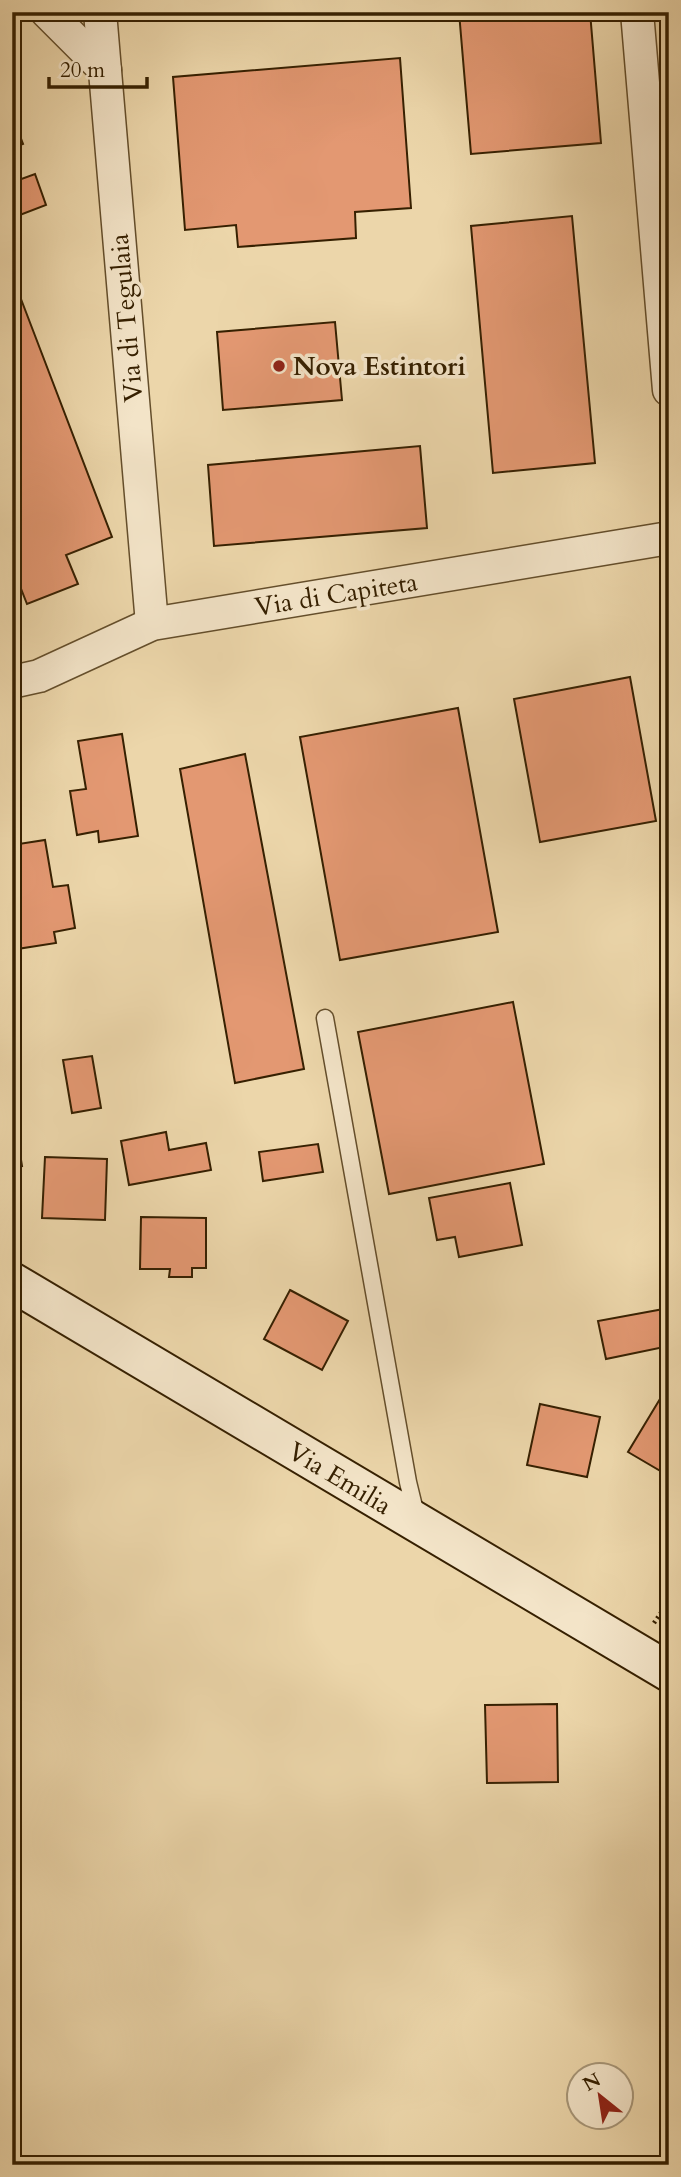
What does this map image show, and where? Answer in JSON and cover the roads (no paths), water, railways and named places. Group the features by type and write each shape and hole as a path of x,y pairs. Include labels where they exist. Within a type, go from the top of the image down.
{"main road":[{"name":"Via Emilia","path":"12,1282 669,1672"}],"street":[{"path":"47,12 105,70"},
{"name":"Via di Tegulaia","path":"100,12 152,624"},
{"path":"637,12 669,390"},
{"name":"Via di Capiteta","path":"12,682 39,676 152,624 669,538"}],"lane":[{"path":"325,1017 408,1482 418,1524"}],"place":[{"name":"Nova Estintori","path":"279,366"}]}
